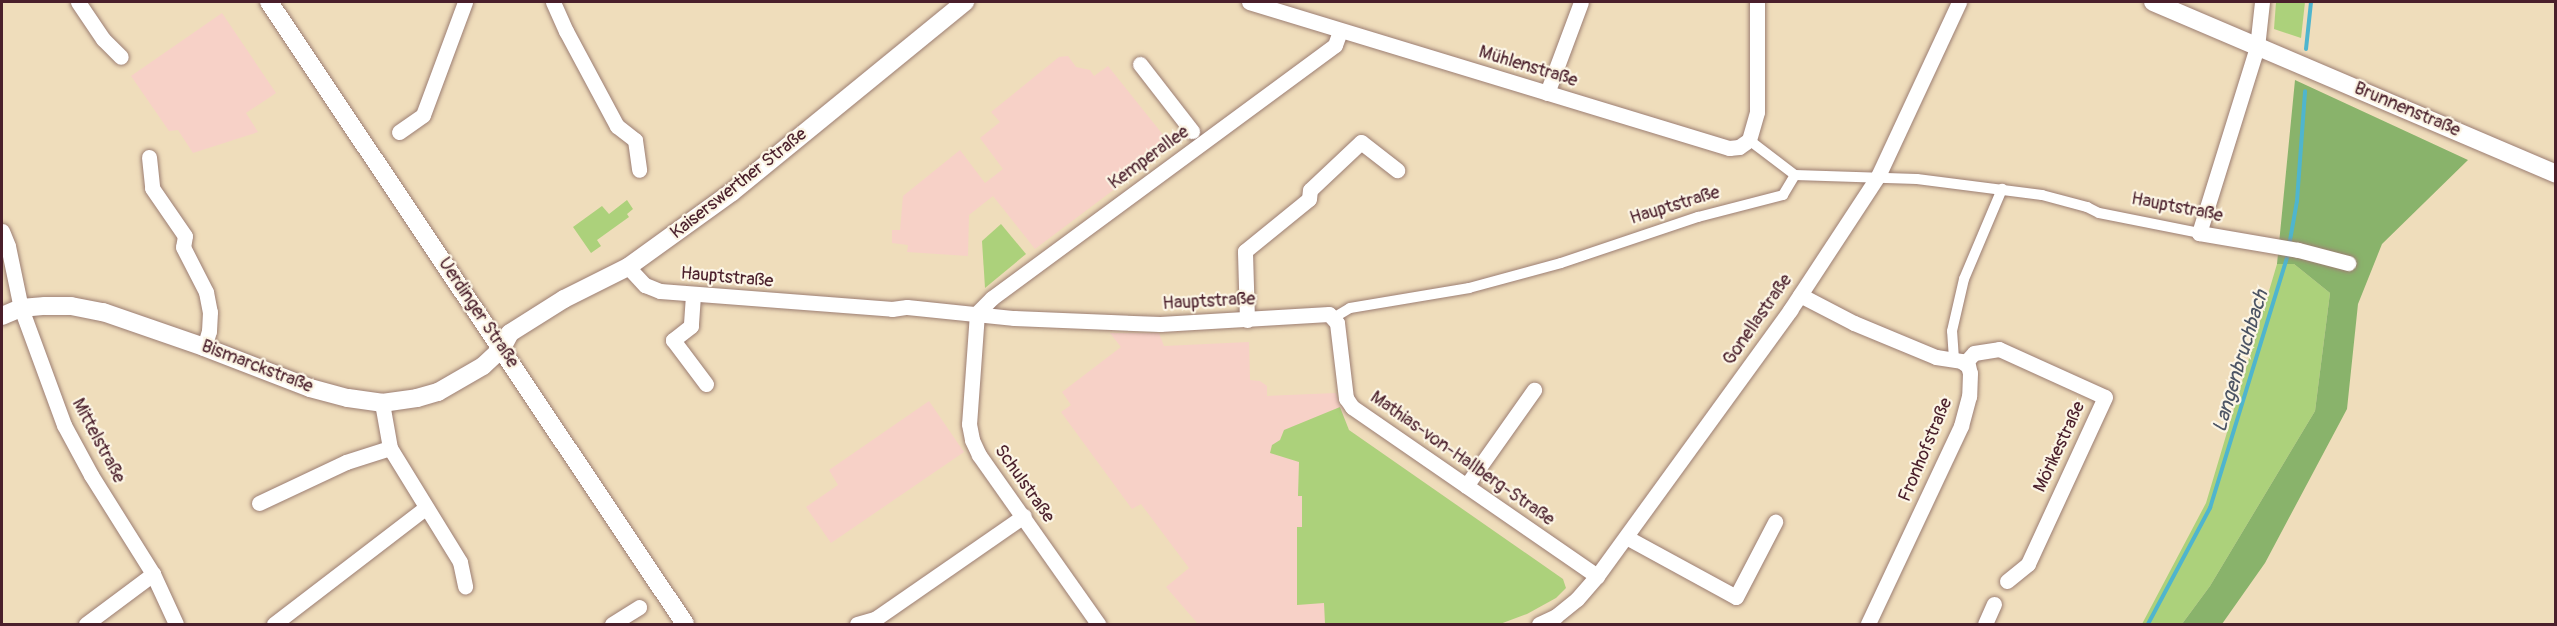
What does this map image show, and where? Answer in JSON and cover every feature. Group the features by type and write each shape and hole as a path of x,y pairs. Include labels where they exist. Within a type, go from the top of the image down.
{"street":[{"path":"78,2 103,39 121,57"},
{"name":"Uerdinger Straße","path":"269,2 685,624"},
{"path":"399,132 423,116 465,2"},
{"path":"553,2 617,126 634,140 636,164 639,170"},
{"name":"Kaiserswerther Straße","path":"502,348 510,333 564,299 628,267 732,192 966,2"},
{"name":"Mühlenstraße","path":"1249,2 1729,148 1739,147 1749,140"},
{"path":"1547,93 1581,2"},
{"path":"1757,2 1757,112 1749,140 1791,172"},
{"name":"Gonellastraße","path":"1539,624 1557,615 1577,599 1597,576 1800,295 1878,176 1959,2"},
{"name":"Brunnenstraße","path":"2153,2 2556,174"},
{"path":"2199,233 2257,47 2262,2"},
{"name":"Kemperallee","path":"977,313 992,298 1335,45 1340,31"},
{"path":"1140,64 1192,131"},
{"path":"1247,320 1245,251 1309,199 1310,190 1361,142 1397,170"},
{"path":"149,158 152,188 185,236 183,247 206,292 210,312 209,331 204,347"},
{"name":"Hauptstraße","path":"628,267 652,289 693,295 977,313 1014,318 1160,324 1247,320 1324,312 1335,317 1350,308 1469,288 1550,266 1698,217 1783,195 1791,172 1878,176 2042,195 2087,207 2099,213 2298,250 2348,264"},
{"name":"Fronhofstraße","path":"1871,623 1961,426 1969,396 1970,373 1959,361 1952,331 1964,279 2002,189"},
{"name":"Mittelstraße","path":"2,231 8,246 21,308 64,425 153,574 176,624"},
{"path":"693,295 691,326 673,340 705,384"},
{"path":"1800,295 1874,332 1936,357 1959,361"},
{"name":"Bismarckstraße","path":"2,316 21,308 71,306 103,312 204,347 310,388 382,404 417,398 452,386 483,366 502,348"},
{"name":"Schulstraße","path":"977,313 969,424 972,440 979,455 1098,624"},
{"name":"Mathias-von-Hallberg-Straße","path":"1335,317 1346,398 1352,406 1597,576"},
{"name":"Mörikestraße","path":"1959,361 1974,353 1999,349 2104,397 2028,564 2007,581"},
{"path":"1466,486 1534,390"},
{"path":"382,404 390,448 460,562 465,586"},
{"path":"258,503 335,466 390,448"},
{"path":"274,624 425,508"},
{"path":"856,624 874,619 1024,516"},
{"path":"1626,537 1736,597 1775,522"},
{"path":"86,624 153,574"},
{"path":"1985,624 1994,604"},
{"path":"612,624 639,607"}],"shaded area":[{"path":"222,13 276,93 246,113 258,132 193,153 178,130 169,131 131,76"},
{"path":"1068,56 1076,67 1090,70 1094,76 1108,66 1172,146 1035,249 993,196 969,215 968,256 907,252 908,245 892,243 892,230 900,230 903,196 960,150 985,183 1003,169 980,138 1000,122 991,112 1059,57"},
{"path":"1110,333 1159,333 1164,346 1249,342 1250,380 1260,381 1267,386 1267,396 1336,393 1349,430 1563,579 1566,588 1556,598 1527,614 1500,624 1198,624 1166,587 1189,568 1141,504 1132,509 1061,412 1071,405 1062,392 1121,347"},
{"path":"929,401 964,452 831,543 806,507 838,485 829,470"}],"green space":[{"path":"2276,2 2305,2 2301,38 2274,29"},
{"path":"2295,80 2468,160 2382,244 2358,304 2347,409 2265,563 2222,624 2182,624 2210,586 2315,411 2330,293 2294,264 2277,264"},
{"path":"627,200 633,209 627,214 629,217 597,240 601,246 591,253 573,227 602,206 609,214"},
{"path":"1001,224 1026,254 985,288 982,241"},
{"path":"2277,264 2294,264 2330,293 2315,411 2210,586 2182,624 2142,624 2206,503"},
{"path":"1340,407 1349,430 1563,579 1566,588 1556,598 1527,614 1500,624 1325,624 1324,603 1297,605 1297,527 1302,527 1302,496 1298,496 1299,462 1270,453 1272,445 1280,440 1284,430"}],"waterway":[{"name":"Langenbruchbach","path":"2306,49 2311,2"},
{"name":"Langenbruchbach","path":"2289,246 2297,201 2305,91"},
{"name":"Langenbruchbach","path":"2148,624 2210,508 2288,254"}]}
